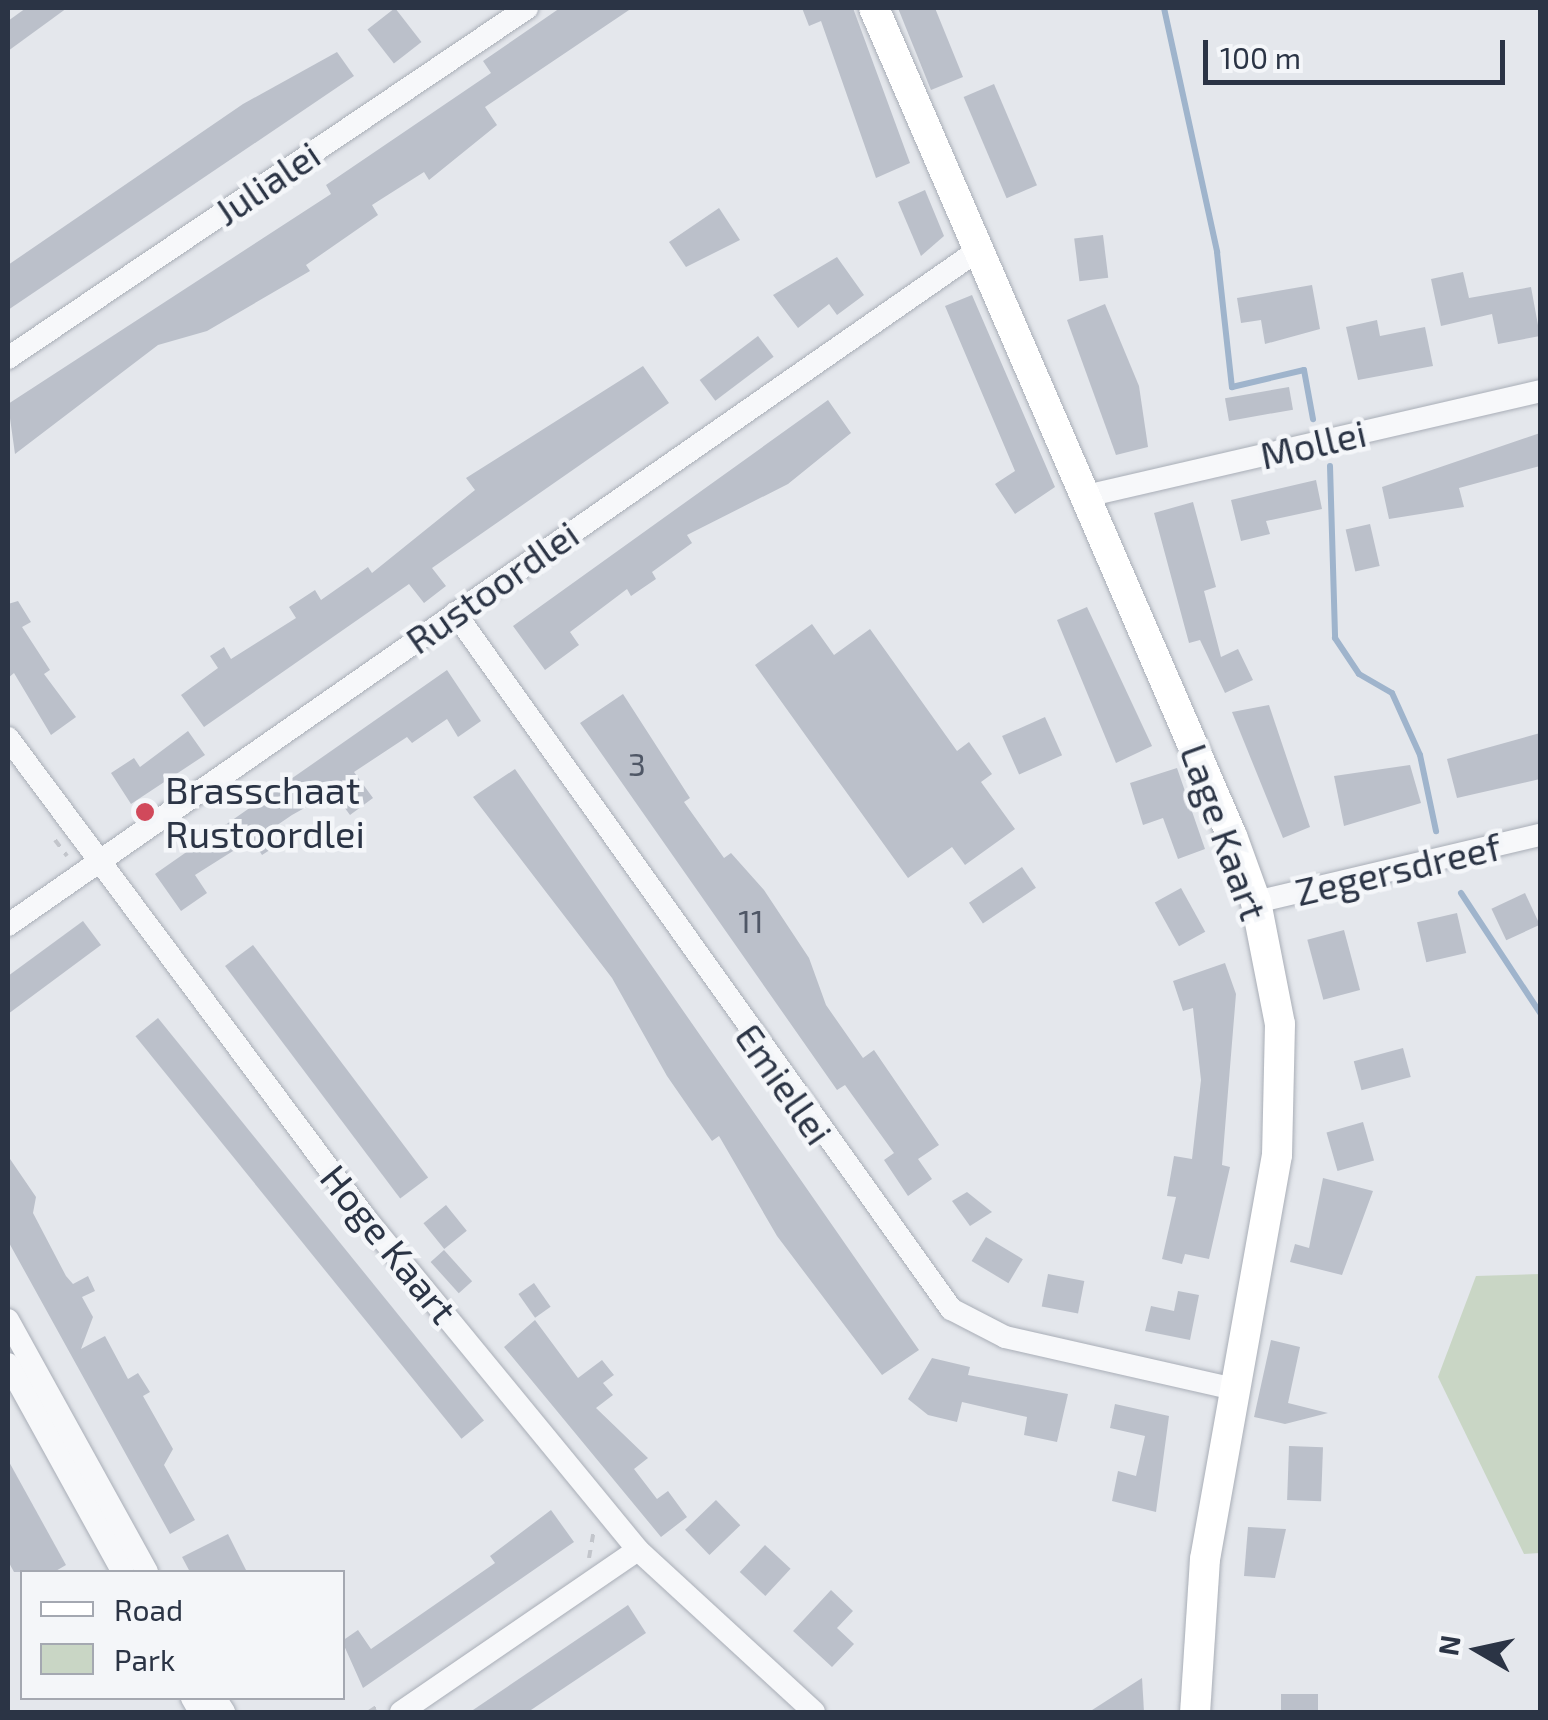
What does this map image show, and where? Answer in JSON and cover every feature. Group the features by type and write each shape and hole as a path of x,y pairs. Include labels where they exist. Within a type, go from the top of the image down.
{"street":[{"name":"Julialei","path":"8,358 527,8"},
{"name":"Lage Kaart","path":"874,8 1086,496 1256,902 1283,1073 1265,1243 1233,1389 1205,1559 1195,1712"},
{"name":"Rustoordlei","path":"8,925 977,251"},
{"name":"Mollei","path":"1086,496 1540,391"},
{"name":"Emiellei","path":"455,613 951,1308 1005,1337 1233,1389"},
{"name":"Hoge Kaart","path":"8,738 96,863 367,1220 638,1550 814,1712"},
{"name":"Zegersdreef","path":"1256,902 1540,835"},
{"path":"8,1320 145,1570"},
{"path":"8,1364 121,1570"},
{"path":"401,1712 638,1550"}],"path":[{"path":"48,830 68,858 52,868"}],"green space":[{"path":"1540,1274 1540,1553 1524,1554 1438,1377 1476,1276"}],"building":[{"path":"26,8 67,8 8,51 8,21"},
{"path":"395,8 421,42 394,63 367,30"},
{"path":"560,8 632,8 485,107 497,125 429,180 424,172 372,205 378,215 306,265 310,271 207,331 158,345 15,454 8,404 331,194 326,185 491,73 483,61"},
{"path":"802,8 853,8 910,163 876,178 821,21 809,26"},
{"path":"898,8 935,8 963,77 931,90"},
{"path":"337,52 354,76 8,310 8,265 243,104"},
{"path":"994,84 1037,185 1007,198 964,97"},
{"path":"925,190 944,236 921,256 898,202"},
{"path":"719,208 740,240 686,267 669,242"},
{"path":"1103,235 1108,278 1079,281 1074,239"},
{"path":"837,257 864,295 837,315 829,304 798,328 773,295"},
{"path":"1463,272 1469,298 1531,287 1540,336 1498,344 1492,314 1441,326 1431,279"},
{"path":"1312,285 1320,329 1265,344 1261,320 1241,323 1237,298"},
{"path":"972,295 1055,487 1015,514 995,484 1015,471 945,306"},
{"path":"1105,304 1139,386 1148,447 1116,455 1067,320"},
{"path":"1377,320 1380,336 1425,327 1433,366 1358,380 1346,327"},
{"path":"758,336 774,357 715,401 700,380"},
{"path":"643,366 669,403 432,568 446,586 424,603 409,584 204,727 181,695 218,668 210,656 224,647 231,659 296,618 289,607 315,590 321,600 368,567 372,573 475,490 466,478"},
{"path":"1289,387 1293,410 1229,421 1225,398"},
{"path":"828,400 851,433 788,484 687,535 692,543 652,572 656,579 631,596 627,589 570,632 579,645 545,670 513,626"},
{"path":"1540,433 1540,466 1459,488 1464,507 1389,519 1382,487"},
{"path":"1316,480 1322,509 1266,521 1270,534 1241,541 1231,500"},
{"path":"1193,502 1216,587 1204,591 1221,657 1238,649 1253,680 1225,693 1200,640 1189,643 1154,513"},
{"path":"1370,524 1380,566 1355,572 1346,530"},
{"path":"18,601 31,622 22,627 50,670 44,674 76,717 51,735 14,673 8,678 8,604"},
{"path":"1087,607 1152,746 1116,763 1057,620"},
{"path":"812,624 834,655 870,629 957,751 969,742 992,774 981,782 1015,829 965,865 952,847 908,878 755,665"},
{"path":"447,670 481,721 458,737 447,719 412,743 407,737 354,772 373,798 350,815 333,792 292,815 267,832 276,846 262,855 252,839 195,875 207,893 181,911 155,874"},
{"path":"623,694 690,798 684,802 724,858 731,853 764,890 809,958 826,1005 863,1058 874,1050 939,1145 918,1159 932,1179 908,1196 884,1160 894,1153 845,1085 837,1090 580,723"},
{"path":"1269,705 1310,827 1283,838 1232,712"},
{"path":"1045,717 1062,755 1019,774 1002,736"},
{"path":"188,731 205,755 131,804 111,773 134,758 140,767"},
{"path":"1540,733 1540,779 1457,798 1447,759"},
{"path":"1410,765 1421,803 1344,826 1334,776"},
{"path":"1177,768 1205,849 1178,859 1163,818 1143,825 1130,783"},
{"path":"515,769 919,1350 882,1375 777,1236 719,1136 712,1141 667,1076 612,978 473,797"},
{"path":"1022,867 1036,888 983,924 969,903"},
{"path":"1181,888 1205,932 1179,946 1155,903"},
{"path":"1525,893 1540,925 1506,940 1491,909"},
{"path":"1457,913 1466,953 1426,962 1417,922"},
{"path":"83,921 101,945 8,1014 8,976"},
{"path":"1344,930 1360,990 1323,1000 1307,940"},
{"path":"253,945 428,1177 400,1198 225,966"},
{"path":"1225,963 1236,994 1222,1165 1230,1167 1209,1259 1185,1254 1182,1264 1162,1259 1176,1197 1167,1196 1174,1156 1192,1159 1201,1080 1193,1008 1183,1011 1173,981"},
{"path":"158,1018 484,1421 461,1439 135,1036"},
{"path":"1403,1048 1411,1077 1362,1090 1354,1061"},
{"path":"1363,1122 1374,1160 1337,1171 1326,1132"},
{"path":"8,1156 36,1197 33,1213 66,1276 73,1284 88,1276 95,1291 82,1297 93,1317 81,1349 105,1336 128,1379 138,1373 150,1392 143,1396 173,1449 164,1465 195,1520 170,1534 8,1241"},
{"path":"1323,1178 1373,1191 1342,1275 1290,1262 1295,1244 1309,1248"},
{"path":"967,1192 992,1212 970,1226 952,1201"},
{"path":"446,1205 467,1231 444,1249 423,1223"},
{"path":"986,1237 1023,1259 1008,1283 972,1261"},
{"path":"444,1250 472,1281 459,1293 431,1262"},
{"path":"1048,1274 1084,1281 1078,1313 1042,1306"},
{"path":"534,1283 551,1307 535,1318 518,1294"},
{"path":"1178,1291 1199,1295 1190,1340 1145,1331 1151,1306 1174,1311"},
{"path":"535,1320 578,1378 602,1360 614,1375 603,1383 613,1395 596,1408 648,1458 634,1469 657,1499 668,1491 687,1517 661,1537 504,1347"},
{"path":"1271,1340 1300,1347 1288,1403 1328,1413 1285,1424 1254,1417"},
{"path":"932,1358 970,1367 968,1375 1068,1394 1057,1442 1024,1435 1027,1417 962,1402 957,1422 928,1415 908,1399"},
{"path":"1115,1404 1169,1416 1156,1512 1112,1501 1118,1471 1136,1476 1145,1436 1110,1428"},
{"path":"1289,1446 1323,1447 1321,1501 1287,1500"},
{"path":"8,1460 66,1565 57,1570 14,1572 8,1561"},
{"path":"716,1500 740,1525 709,1555 685,1530"},
{"path":"551,1510 574,1542 363,1688 345,1648 345,1639 358,1630 371,1649 495,1563 490,1556"},
{"path":"1248,1527 1286,1529 1275,1578 1244,1576"},
{"path":"228,1534 246,1570 189,1570 182,1557"},
{"path":"765,1545 791,1569 765,1596 740,1572"},
{"path":"831,1590 853,1611 837,1628 854,1644 832,1667 793,1631"},
{"path":"628,1605 646,1633 528,1712 470,1712"},
{"path":"1142,1678 1144,1712 1089,1712"},
{"path":"1281,1694 1318,1694 1318,1712 1281,1712"}],"waterway":[{"path":"1164,8 1217,252 1232,387 1304,370 1313,419"},
{"path":"1330,466 1335,638 1359,674 1392,693 1420,755 1436,831"},
{"path":"1461,893 1540,1013"}],"place":[{"name":"Brasschaat Rustoordlei","path":"145,812"}]}
